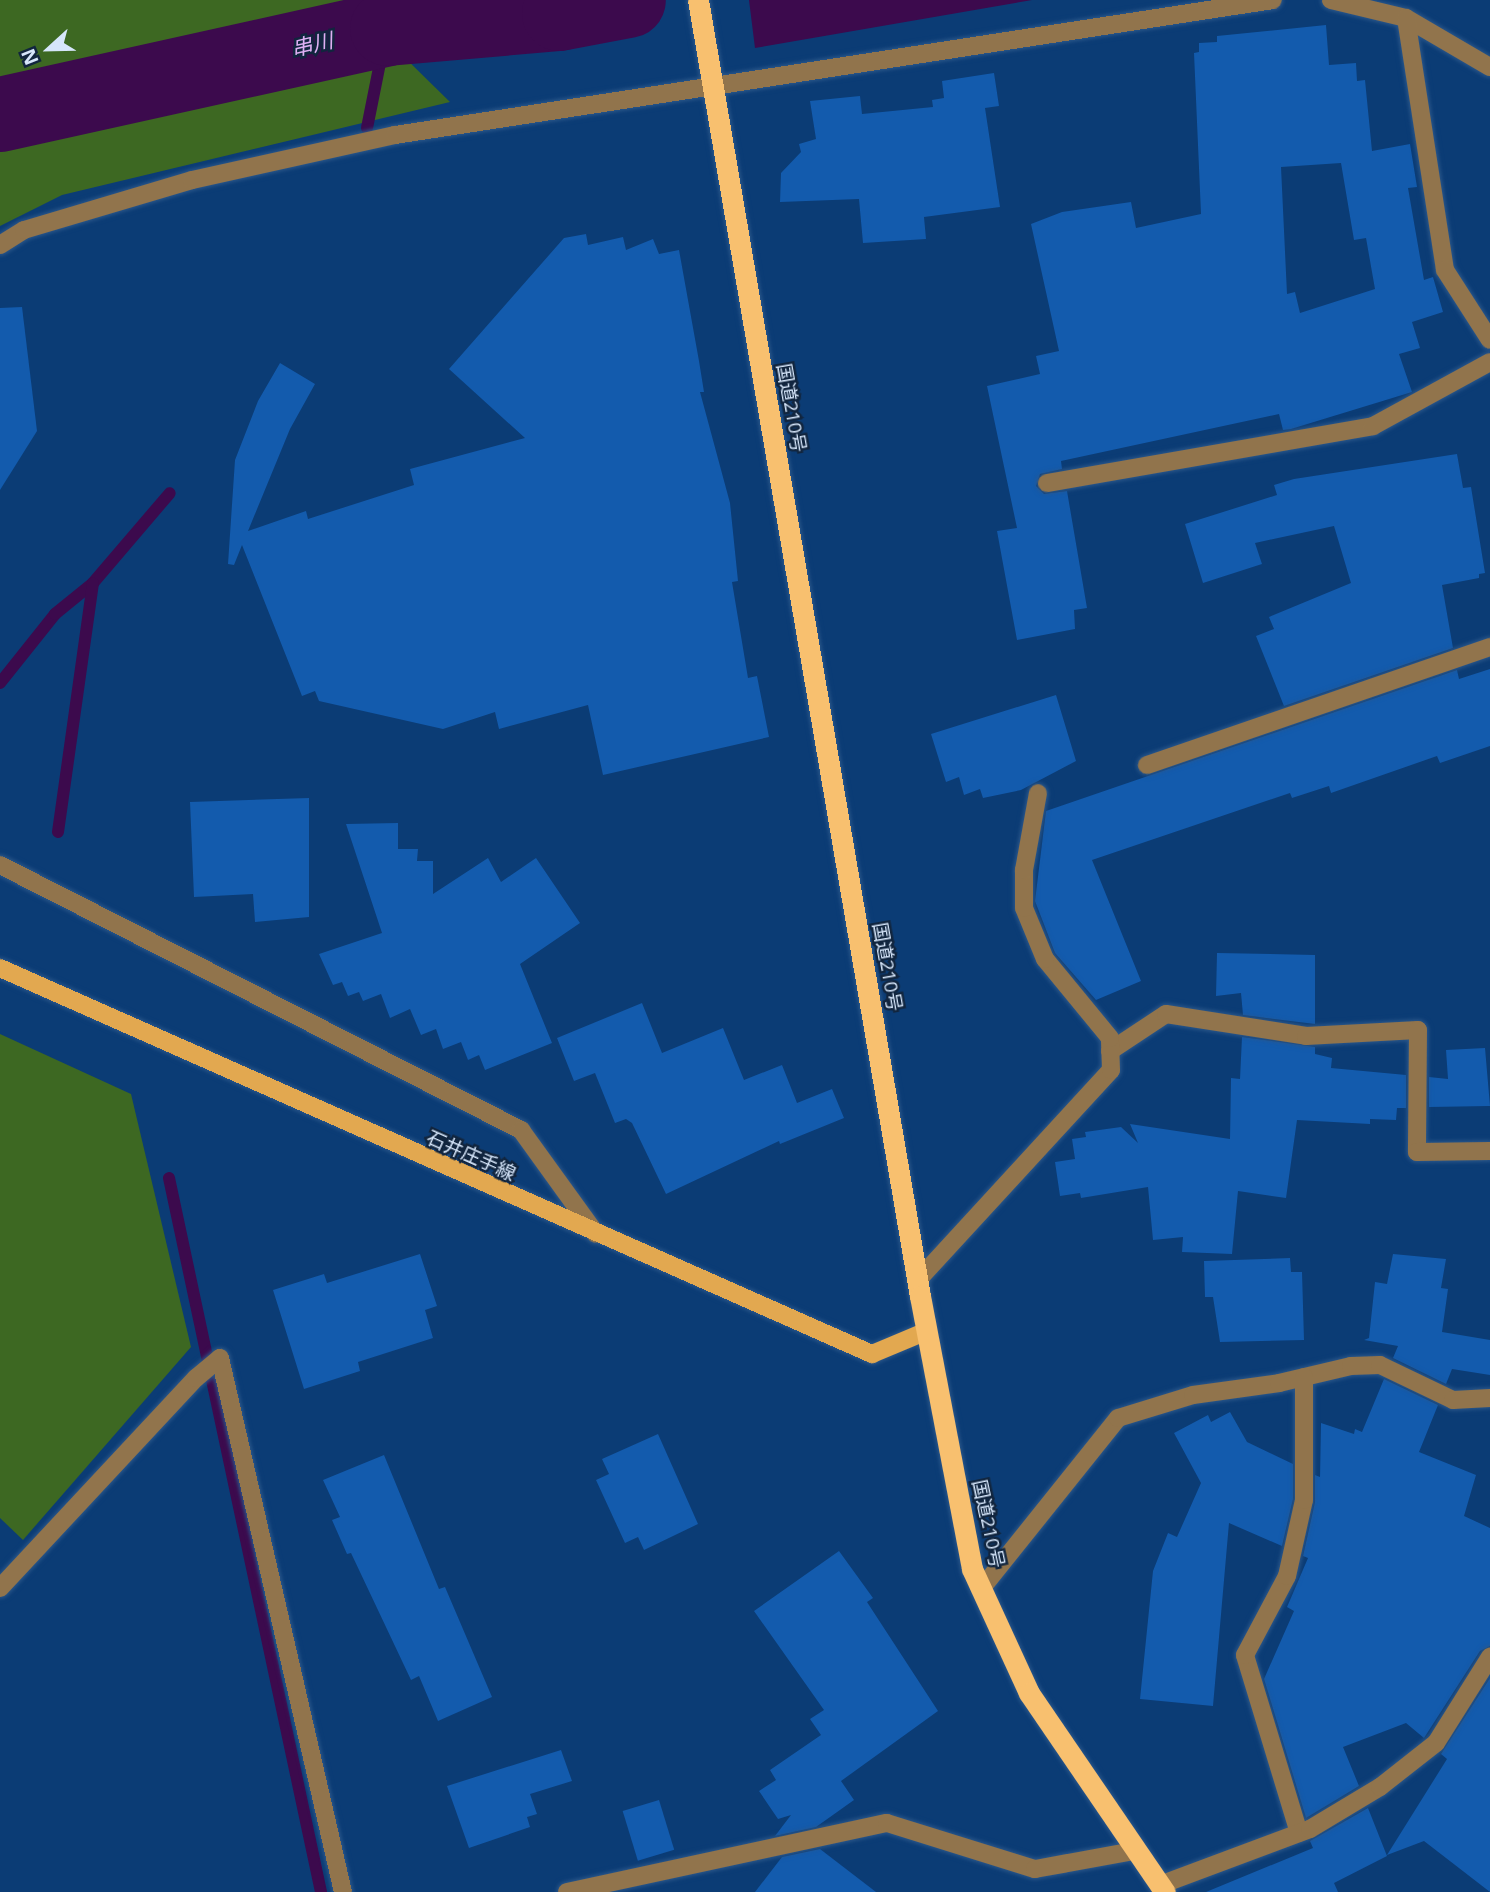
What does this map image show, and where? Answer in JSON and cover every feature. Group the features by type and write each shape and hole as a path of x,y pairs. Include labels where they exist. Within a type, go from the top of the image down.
{"highway":[{"name":"国道210号","path":"698,0 918,1280 972,1569 1029,1693 1134,1851 1163,1888"}],"main road":[{"name":"石井庄手線","path":"0,968 872,1354 927,1331"}],"street":[{"path":"0,245 24,230 192,180 396,135 1273,0"},
{"path":"1331,0 1406,18 1490,67"},
{"path":"1406,18 1445,270 1490,340"},
{"path":"1047,483 1373,426 1490,362"},
{"path":"1147,765 1490,646"},
{"path":"918,1280 1111,1070 1110,1038 1045,959 1024,908 1024,870 1038,793"},
{"path":"0,865 521,1130 596,1234"},
{"path":"1110,1051 1166,1014 1306,1037 1418,1030 1417,1152 1490,1150"},
{"path":"0,1588 196,1378 220,1358 343,1892"},
{"path":"981,1589 1118,1418 1193,1395 1380,1365 1452,1400 1490,1398"},
{"path":"1299,1833 1245,1655 1287,1576 1304,1500 1304,1377"},
{"path":"1163,1888 1299,1833 1380,1787 1436,1743 1490,1657"},
{"path":"567,1892 887,1823 1035,1869 1134,1851"}],"green space":[{"path":"0,0 346,0 450,102 62,195 0,226"},
{"path":"0,1034 131,1094 191,1347 23,1540 0,1518"}],"shaded area":[{"path":"749,0 1032,0 755,48"}],"building":[{"path":"1326,25 1329,65 1356,63 1357,81 1365,80 1372,151 1410,144 1417,187 1408,188 1424,280 1433,277 1443,312 1412,322 1420,348 1399,354 1412,392 1291,429 1283,430 1279,414 1061,461 1062,469 1040,474 1036,486 1044,494 1067,491 1087,608 1074,610 1075,629 1017,640 997,531 1017,528 987,386 1040,374 1036,356 1059,351 1031,224 1062,212 1131,202 1136,228 1201,214 1194,53 1199,52 1199,43 1217,42 1217,36","holes":["1341,163 1354,240 1366,238 1375,289 1300,313 1295,292 1287,294 1281,167"]},
{"path":"994,73 999,106 985,108 1000,207 924,217 926,239 863,243 859,199 780,202 781,173 801,152 799,144 816,139 810,101 860,96 862,114 933,107 932,100 944,98 942,81"},
{"path":"586,234 588,245 623,237 626,250 653,239 659,254 679,250 704,392 700,392 730,503 738,581 732,582 748,678 757,676 769,737 603,775 588,705 499,729 495,712 443,729 319,701 315,691 302,696 242,545 234,565 228,564 235,460 258,401 280,363 315,384 290,429 248,531 306,511 308,519 414,485 410,469 525,438 449,369 564,238"},
{"path":"22,307 37,431 0,490 0,308"},
{"path":"1457,454 1463,488 1471,487 1485,573 1479,574 1479,578 1442,585 1453,648 1284,706 1256,636 1274,629 1269,617 1351,583 1334,526 1255,543 1262,564 1203,583 1185,524 1277,495 1274,485 1294,479"},
{"path":"1490,669 1490,746 1440,763 1437,756 1331,793 1329,786 1292,798 1290,793 1092,860 1141,981 1096,1000 1055,953 1035,901 1046,811 1457,670 1459,679"},
{"path":"1056,695 1076,761 1021,790 983,798 980,789 964,795 959,777 946,782 931,734"},
{"path":"309,798 309,917 255,922 253,894 194,897 190,802"},
{"path":"398,823 398,849 418,849 417,861 433,861 433,894 488,858 501,882 536,858 580,923 520,964 552,1043 485,1070 479,1055 468,1060 461,1042 443,1049 436,1029 421,1035 410,1009 390,1018 381,994 363,1001 359,992 348,996 342,982 333,985 319,954 382,933 346,824"},
{"path":"1217,953 1315,955 1315,1024 1243,1015 1241,993 1216,996"},
{"path":"642,1003 662,1053 723,1028 744,1080 782,1065 797,1103 832,1089 844,1118 780,1144 779,1141 666,1194 632,1123 626,1119 615,1123 595,1073 574,1081 557,1038"},
{"path":"1242,1037 1315,1047 1315,1054 1332,1058 1331,1068 1406,1075 1406,1108 1397,1108 1396,1120 1370,1119 1370,1124 1297,1120 1286,1198 1238,1191 1232,1254 1182,1252 1183,1237 1153,1240 1148,1187 1081,1198 1080,1193 1060,1196 1055,1162 1075,1159 1072,1139 1086,1137 1085,1132 1121,1127 1138,1143 1130,1124 1230,1139 1231,1078 1240,1079"},
{"path":"1485,1048 1490,1106 1429,1107 1429,1077 1448,1079 1446,1050"},
{"path":"420,1254 437,1306 425,1310 433,1338 358,1362 360,1371 304,1389 273,1290 324,1274 327,1283"},
{"path":"1393,1254 1446,1259 1441,1288 1448,1289 1442,1332 1490,1340 1490,1375 1452,1369 1446,1384 1393,1358 1398,1346 1364,1340 1369,1338 1375,1282 1387,1284"},
{"path":"1290,1258 1291,1272 1302,1272 1304,1340 1220,1342 1213,1297 1205,1297 1204,1261"},
{"path":"1384,1379 1438,1405 1419,1452 1476,1475 1464,1516 1490,1528 1490,1646 1480,1651 1424,1738 1406,1723 1343,1747 1359,1786 1306,1818 1264,1679 1294,1611 1287,1607 1308,1558 1303,1556 1315,1502 1315,1475 1320,1477 1321,1423 1354,1434 1355,1429 1362,1432"},
{"path":"1230,1412 1247,1442 1293,1464 1293,1499 1282,1546 1229,1523 1213,1706 1140,1699 1153,1571 1168,1533 1177,1537 1201,1483 1174,1433 1208,1415 1211,1422"},
{"path":"658,1434 698,1524 644,1550 638,1537 625,1543 596,1480 609,1474 602,1459"},
{"path":"384,1455 439,1589 445,1587 492,1697 438,1721 419,1676 411,1680 351,1553 347,1554 332,1520 340,1517 323,1480"},
{"path":"839,1551 873,1598 867,1602 938,1711 841,1781 854,1800 816,1827 775,1836 791,1815 778,1819 759,1791 776,1780 770,1770 821,1735 810,1719 824,1710 754,1611"},
{"path":"1490,1678 1490,1892 1424,1841 1387,1855 1447,1759 1441,1754"},
{"path":"561,1750 572,1781 530,1794 537,1814 527,1817 530,1827 469,1848 447,1786"},
{"path":"659,1800 674,1850 638,1861 623,1811"},
{"path":"1368,1808 1387,1856 1334,1883 1338,1892 1206,1892 1313,1848 1310,1841"},
{"path":"820,1849 876,1892 755,1892 782,1857"}],"waterway":[{"path":"367,128 387,28 409,0"},
{"name":"串川","path":"0,114 387,28 559,13 628,0"},
{"path":"0,683 55,614 93,583 170,493"},
{"path":"58,832 93,583"},
{"path":"169,1178 321,1892"}]}
